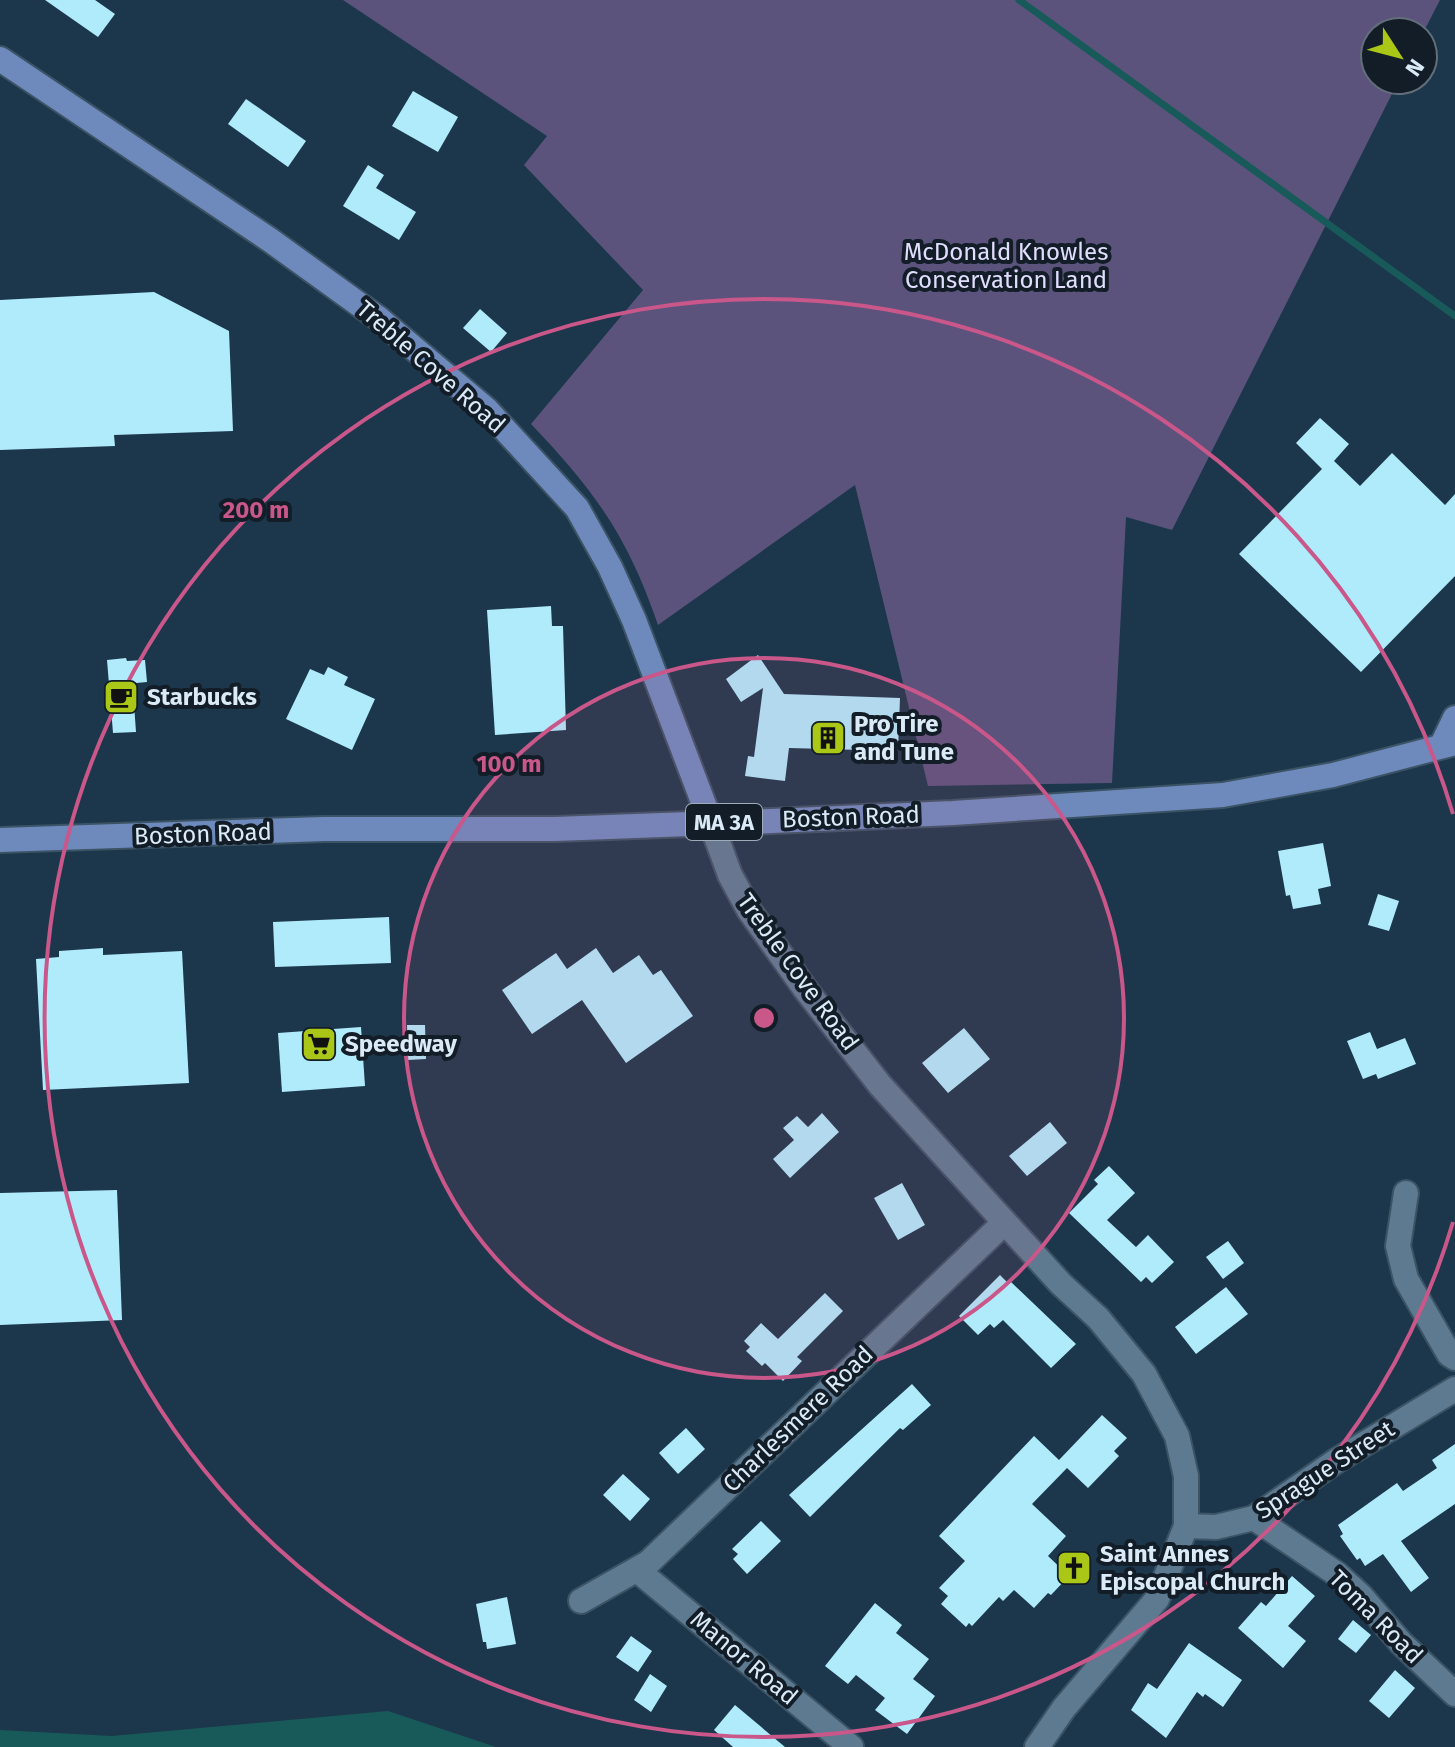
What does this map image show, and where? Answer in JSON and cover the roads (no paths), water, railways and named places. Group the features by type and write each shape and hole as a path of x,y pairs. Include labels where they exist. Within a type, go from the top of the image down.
{"main road":[{"name":"Treble Cove Road","path":"0,59 270,240 354,301 487,410 577,508 610,567 634,620 711,823"},
{"path":"1448,744 1455,718"},
{"name":"Boston Road","path":"0,840 324,829 555,829 953,813 1223,795 1333,775 1448,744"}],"street":[{"name":"Treble Cove Road","path":"711,823 730,875 749,910 806,990 880,1085 1061,1284 1098,1318 1144,1374 1177,1436 1186,1476 1186,1526 1157,1599 1064,1708 1037,1747"},
{"path":"1406,1193 1398,1246 1406,1279 1449,1354 1455,1358"},
{"name":"Charlesmere Road","path":"581,1601 648,1563 1004,1223"},
{"name":"Sprague Street","path":"1186,1526 1216,1527 1254,1518 1336,1461 1455,1389"},
{"name":"Toma Road","path":"1254,1518 1337,1574 1361,1596 1401,1643 1455,1694"},
{"name":"Manor Road","path":"637,1570 851,1747"}],"waterway":[{"path":"1019,0 1455,316"}],"place":[{"name":"Starbucks","path":"121,697"},
{"name":"Pro Tire and Tune","path":"828,738"},
{"name":"Speedway","path":"319,1044"},
{"name":"Saint Annes Episcopal Church","path":"1074,1568"}],"park label":[{"name":"McDonald Knowles Conservation Land","path":"1006,266"}]}
